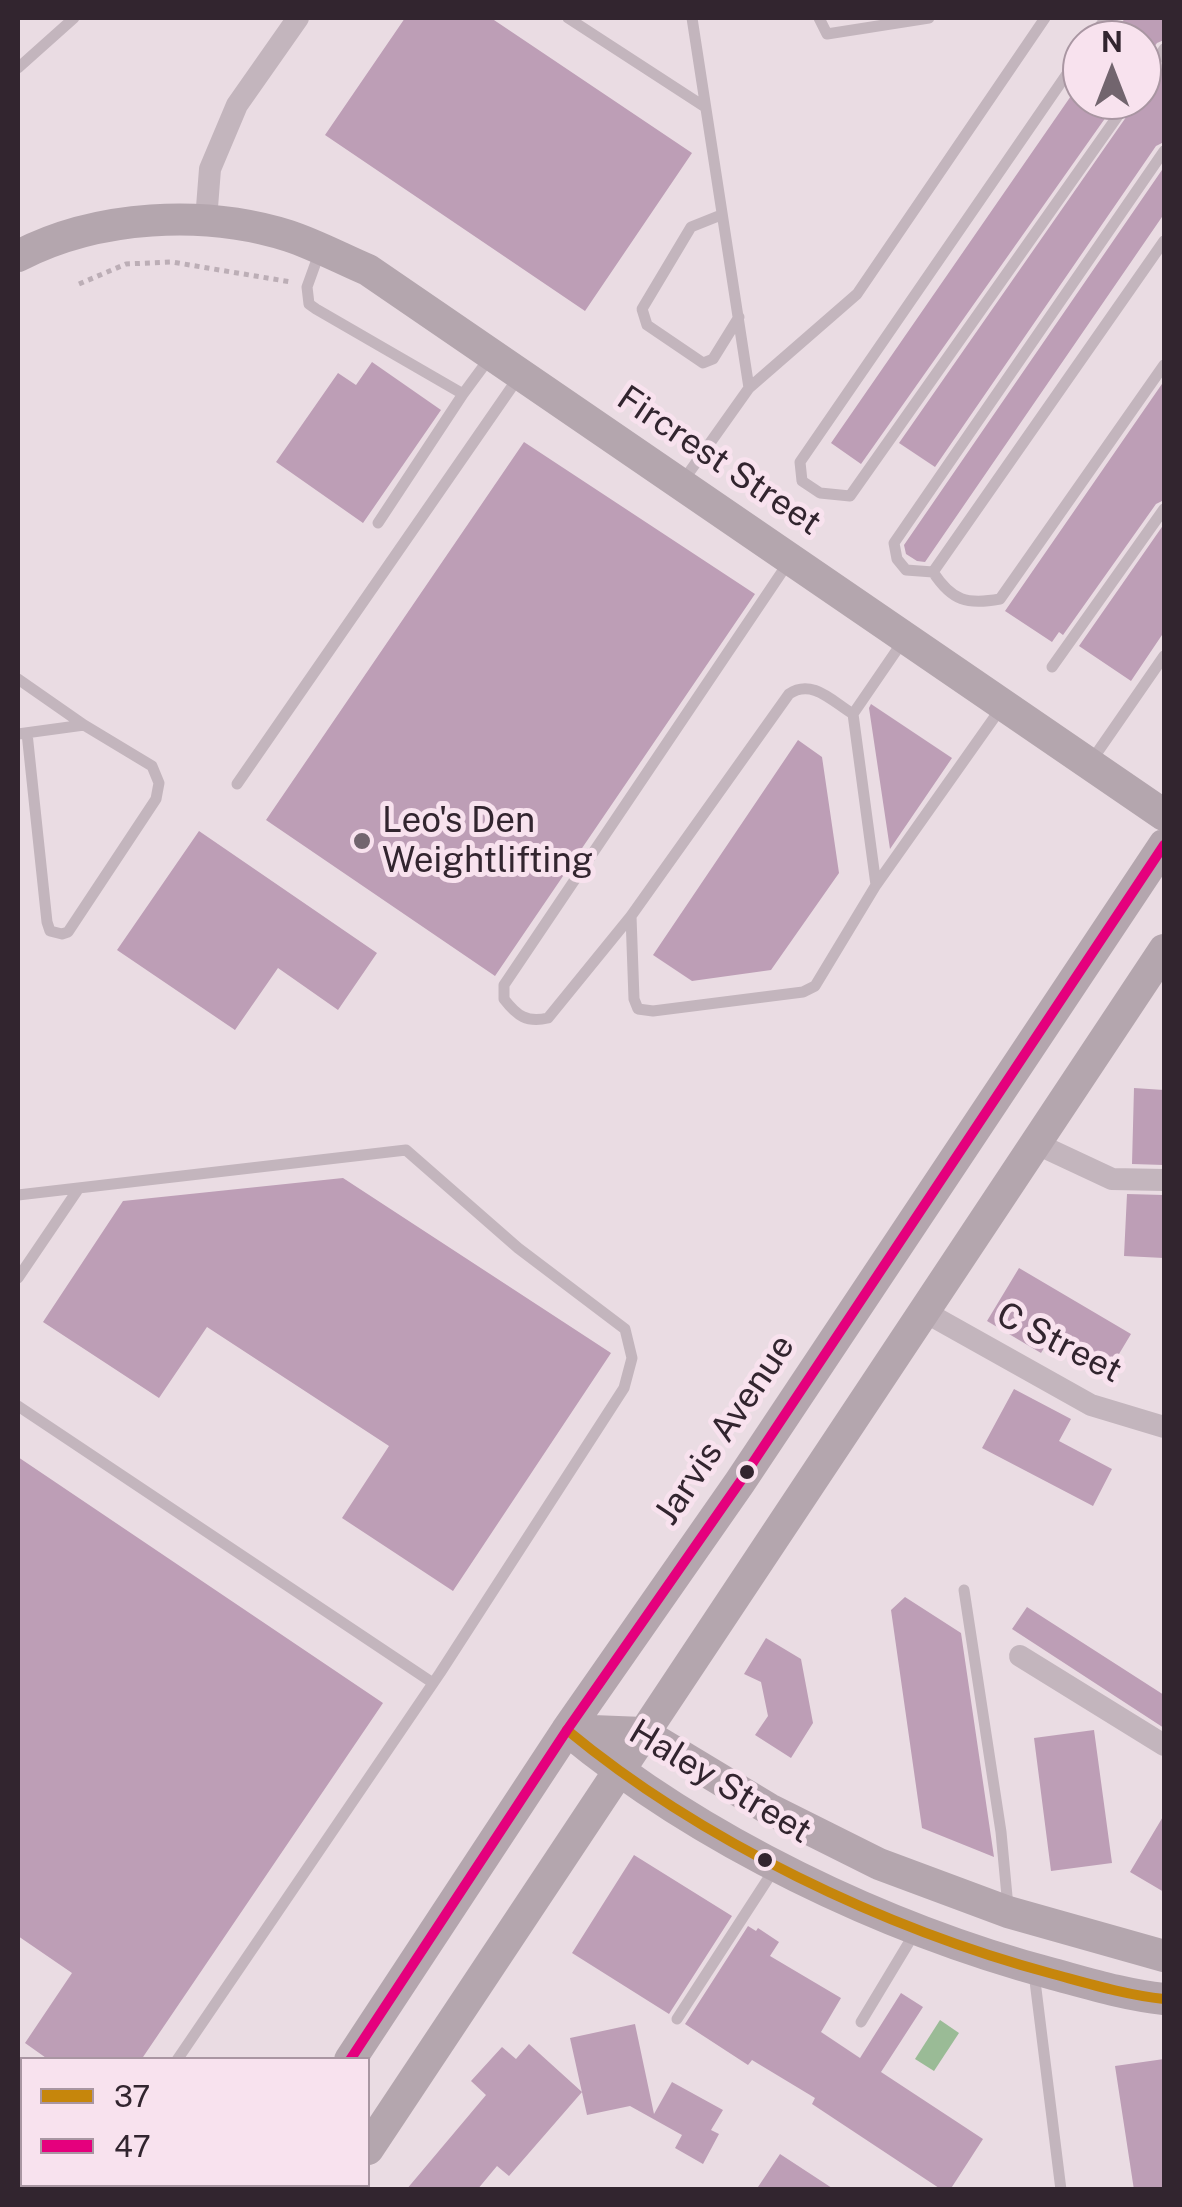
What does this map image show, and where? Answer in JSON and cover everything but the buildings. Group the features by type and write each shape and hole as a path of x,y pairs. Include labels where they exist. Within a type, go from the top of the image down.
{"main road":[{"name":"Fircrest Street","path":"18,256 37,246 117,224 206,220 289,236 368,270 1164,816"},
{"name":"Jarvis Avenue","path":"352,2057 567,1730 740,1482 1164,845"},
{"path":"370,2146 1164,950"},
{"name":"Haley Street","path":"567,1730 643,1733 768,1809 879,1864 1008,1912 1164,1956"},
{"name":"Haley Street","path":"567,1730 617,1772 848,1903 1034,1969 1133,1995 1164,1999"}],"street":[{"path":"206,220 210,169 236,105 298,18"},
{"path":"1035,1143 1112,1179 1164,1180"},
{"name":"C Street","path":"925,1312 1091,1404 1164,1427"},
{"path":"1020,1656 1164,1745"}],"lane":[{"path":"18,68 74,18"},
{"path":"568,18 705,107"},
{"path":"692,18 750,388"},
{"path":"818,18 827,34 929,18"},
{"path":"681,484 750,388 857,294 1046,18"},
{"path":"1062,81 800,462 802,481 820,494 850,496 1115,120"},
{"path":"933,572 906,570 896,559 894,543 1164,152"},
{"path":"721,215 692,228 642,309 642,316 647,325 703,362 712,359 738,317"},
{"path":"933,572 1164,241"},
{"path":"320,250 307,298 316,309 464,394"},
{"path":"378,523 490,356"},
{"path":"933,572 944,588 974,604 1000,599 1164,365"},
{"path":"236,784 521,374"},
{"path":"1052,667 1164,509"},
{"path":"790,559 504,986 504,999 522,1018 548,1018 630,916 789,694 796,689 815,690 852,714"},
{"path":"876,885 852,714 905,638"},
{"path":"1090,764 1164,656"},
{"path":"18,679 152,766 159,790 68,932 62,934 50,930 47,922 22,734 84,725"},
{"path":"630,916 636,1006 644,1012 810,990 876,885 1004,705"},
{"path":"18,1195 406,1150 518,1248 625,1328 632,1358 624,1388 432,1683 179,2057"},
{"path":"18,1278 79,1188"},
{"path":"18,1406 432,1683"},
{"path":"964,1590 1001,1832 1008,1912"},
{"path":"677,2019 777,1864"},
{"path":"861,2022 916,1930"},
{"path":"1034,1969 1060,2190"}],"path":[{"path":"78,284 126,264 172,262 287,282 309,282"}],"shaded area":[{"path":"940,2020 959,2033 934,2071 915,2059"}],"transit line":[{"name":"47","path":"352,2057 567,1730 740,1482 1164,845"},
{"name":"37","path":"567,1730 676,1809 797,1877 861,1906 989,1955 1108,1989 1164,1999"}],"place":[{"name":"Leo's Den Weightlifting","path":"362,841"}]}
